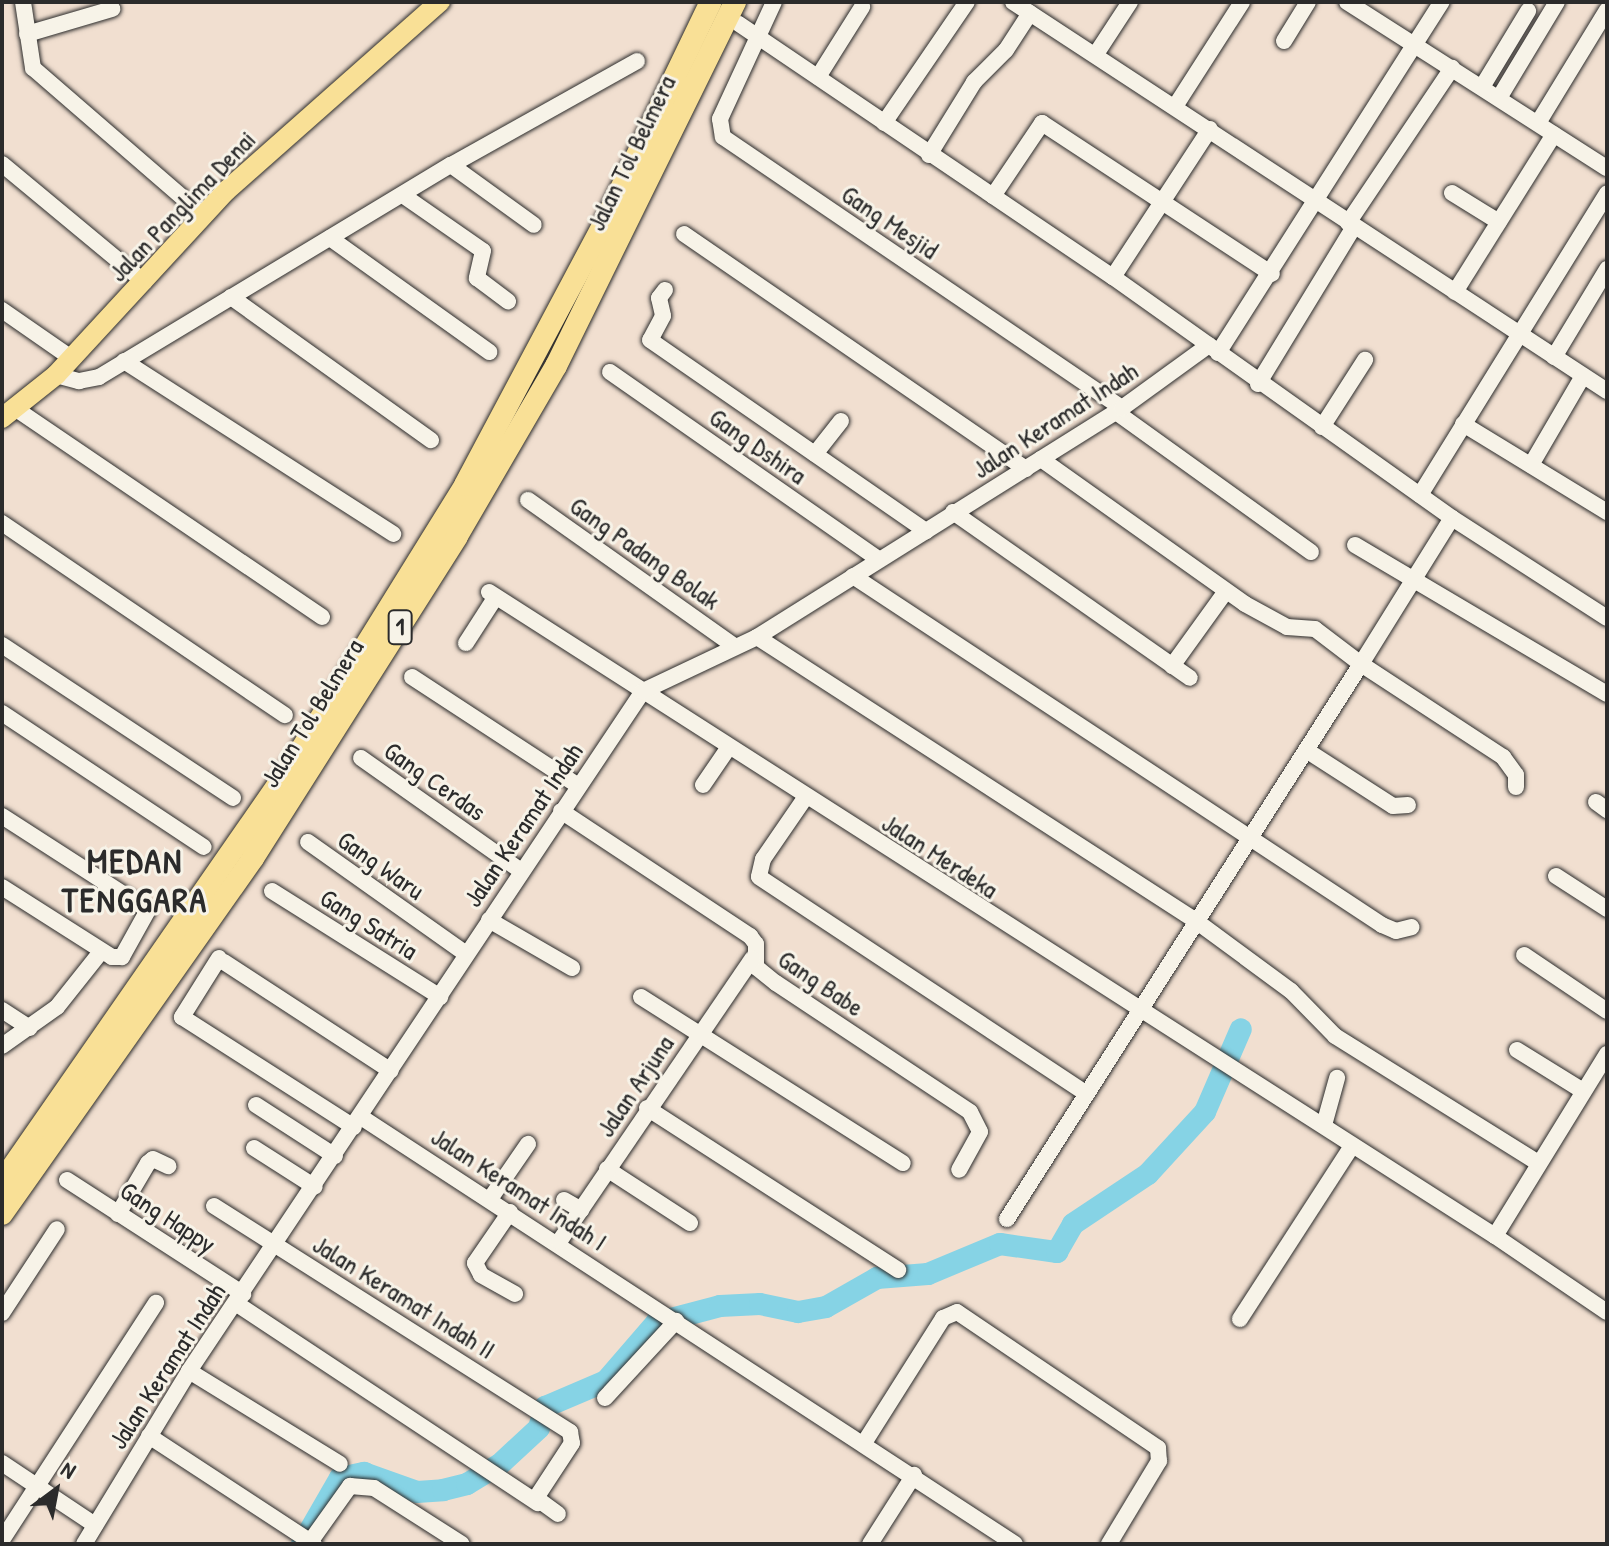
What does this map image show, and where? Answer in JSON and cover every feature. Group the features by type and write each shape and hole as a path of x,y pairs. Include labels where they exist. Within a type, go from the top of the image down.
{"highway":[{"name":"Jalan Tol Belmera","path":"2,1182 291,766 465,485 597,238 711,2"},
{"name":"Jalan Tol Belmera","path":"2,1214 253,858 457,536 556,366 737,13"}],"main road":[{"name":"Jalan Panglima Denai","path":"9,413 56,375 203,215 440,2"}],"street":[{"path":"23,2 33,68 203,215"},
{"name":"Gang Mesjid","path":"774,2 720,119 723,137 1119,410 1311,552"},
{"path":"884,123 967,2"},
{"path":"1013,2 1176,105 1316,202 1607,391"},
{"path":"1096,54 1130,2"},
{"path":"1176,105 1242,2"},
{"path":"1284,41 1308,2"},
{"path":"1347,2 1607,168"},
{"name":"Jalan Keramat Indah","path":"84,1544 189,1371 277,1246 577,785 643,691 757,637 1213,349 1272,274 1442,2"},
{"path":"1499,98 1557,2"},
{"path":"818,77 862,7"},
{"path":"27,34 112,9"},
{"path":"1538,123 1607,10"},
{"path":"1482,87 1528,11"},
{"path":"737,13 757,36 1113,277 1258,384 1452,518 1607,618"},
{"path":"929,155 974,82 1006,50 1030,13"},
{"path":"56,375 91,380 404,196 451,165 637,61"},
{"path":"1258,384 1351,225 1452,68"},
{"path":"993,196 1042,123 1272,274"},
{"path":"1113,277 1210,129"},
{"path":"1455,292 1554,134"},
{"path":"2,164 144,282"},
{"path":"451,165 534,225"},
{"path":"1452,193 1499,222"},
{"path":"1420,495 1517,333 1607,193"},
{"path":"404,196 483,251 477,278 508,301"},
{"path":"684,234 1026,469"},
{"path":"330,238 489,352"},
{"path":"1554,357 1607,269"},
{"path":"665,290 659,298 663,316 650,340 926,531"},
{"path":"231,297 431,440"},
{"path":"2,310 71,358"},
{"path":"1322,427 1365,360"},
{"path":"124,361 393,534"},
{"name":"Gang Dshira","path":"610,372 879,560"},
{"path":"1531,465 1583,376"},
{"path":"9,413 322,617"},
{"path":"815,454 841,421"},
{"path":"1463,424 1604,505"},
{"path":"1041,459 1226,591 1287,627 1315,629 1361,664 1503,757 1511,764 1516,787"},
{"name":"Gang Padang Bolak","path":"528,500 734,646"},
{"path":"953,512 1190,678"},
{"path":"1007,1219 1415,581 1452,518"},
{"path":"2,523 285,715"},
{"path":"1355,545 1607,694"},
{"path":"853,576 1382,925 1396,931 1412,927"},
{"path":"1172,666 1226,591"},
{"name":"Jalan Merdeka","path":"466,643 492,595 1138,1012 1212,1057 1249,1075 1607,1312"},
{"path":"757,637 1196,921 1291,991 1349,1045 1538,1163"},
{"path":"2,645 233,798"},
{"path":"412,677 577,785"},
{"path":"2,713 204,847"},
{"path":"703,785 729,747"},
{"path":"1306,750 1393,806 1408,805"},
{"name":"Gang Cerdas","path":"361,758 521,871"},
{"path":"805,798 763,859 759,877 1087,1094"},
{"name":"Gang Babe","path":"561,811 750,936 756,944 752,959 776,983 975,1116 980,1132 959,1170"},
{"path":"2,816 148,910 122,957 100,953 2,887"},
{"name":"Gang Waru","path":"308,842 466,954"},
{"path":"1556,876 1607,909"},
{"name":"Gang Satria","path":"272,891 440,997"},
{"path":"489,920 572,968"},
{"path":"2,1046 66,999 100,953"},
{"path":"1524,955 1607,1011"},
{"name":"Jalan Arjuna","path":"559,1242 647,1108 752,959"},
{"name":"Jalan Keramat Indah I","path":"391,1071 221,960 182,1017 559,1242 1015,1544"},
{"path":"641,997 701,1032 903,1163"},
{"path":"2,1010 30,1028"},
{"path":"1517,1050 1583,1091"},
{"path":"1495,1236 1607,1054"},
{"path":"1324,1125 1337,1078"},
{"path":"256,1105 335,1156"},
{"path":"647,1108 898,1270"},
{"path":"490,1199 528,1144"},
{"path":"1240,1319 1352,1146"},
{"path":"254,1148 315,1187"},
{"path":"118,1214 148,1163 153,1159 168,1166"},
{"path":"607,1169 690,1223"},
{"name":"Gang Happy","path":"67,1180 498,1479 558,1514"},
{"path":"564,1200 581,1210"},
{"name":"Jalan Keramat Indah II","path":"214,1206 542,1412 572,1434 573,1441 537,1494 538,1503"},
{"path":"510,1212 475,1263 481,1275 515,1294"},
{"path":"2,1313 57,1229"},
{"path":"2,1540 40,1486 156,1303"},
{"path":"864,1443 943,1318 957,1312 1158,1448 1159,1461 1109,1544"},
{"path":"605,1398 675,1320"},
{"path":"189,1371 340,1464"},
{"path":"149,1436 310,1542 338,1495 350,1486 374,1488 462,1544"},
{"path":"2,1463 95,1525"},
{"path":"870,1544 914,1475"}],"waterway":[{"path":"302,1544 340,1478 364,1473 417,1492 443,1490 467,1484 499,1465 539,1428 545,1407 606,1381 656,1323 720,1306 760,1304 798,1312 826,1307 877,1278 928,1274 1000,1244 1057,1252 1073,1224 1148,1174 1205,1112 1241,1029"}],"district":[{"name":"MEDAN TENGGARA","path":"135,880"}]}
